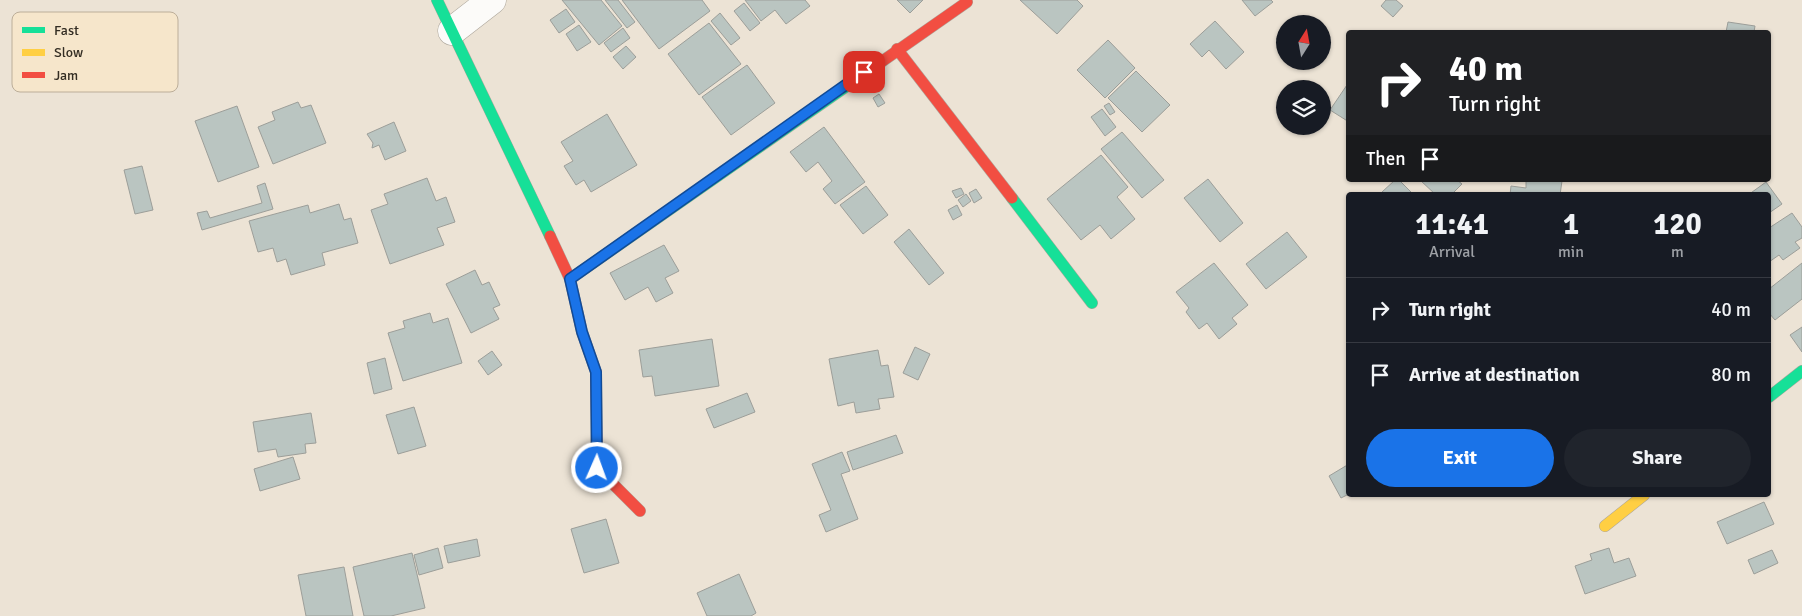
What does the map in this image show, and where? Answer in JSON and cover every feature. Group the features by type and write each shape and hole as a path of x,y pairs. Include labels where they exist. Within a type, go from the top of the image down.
{"street":[{"path":"437,0 570,279 582,332 596,372 597,468 640,511"},
{"path":"452,31 492,0"},
{"path":"570,279 897,49 967,2"},
{"path":"897,49 1092,303"},
{"path":"1771,395 1802,371"},
{"path":"1605,526 1641,497"}],"building":[{"path":"562,0 601,0 622,26 599,45"},
{"path":"605,0 618,0 635,22 627,28"},
{"path":"622,0 702,0 710,11 659,49"},
{"path":"745,0 805,0 810,6 786,24 775,10 761,21"},
{"path":"897,0 923,0 910,13"},
{"path":"1020,0 1077,0 1083,6 1057,34"},
{"path":"1242,0 1271,0 1273,2 1255,16"},
{"path":"1386,0 1396,0 1403,6 1393,17 1381,6"},
{"path":"744,3 760,23 750,31 734,11"},
{"path":"566,9 575,22 559,33 550,20"},
{"path":"720,13 740,38 731,45 711,21"},
{"path":"1215,21 1244,52 1226,69 1209,50 1202,57 1190,44"},
{"path":"1728,22 1755,26 1754,30 1726,30"},
{"path":"709,23 741,64 699,95 668,54"},
{"path":"579,25 591,42 577,51 566,34"},
{"path":"623,28 630,38 611,52 604,43"},
{"path":"1108,40 1135,68 1105,98 1077,70"},
{"path":"626,46 636,57 623,69 613,57"},
{"path":"747,65 775,103 731,135 702,97"},
{"path":"1136,71 1170,105 1142,132 1108,98"},
{"path":"1346,86 1346,120 1331,111 1331,109"},
{"path":"879,94 885,103 878,107 873,98"},
{"path":"298,102 301,108 311,105 326,143 273,164 258,127 275,120 272,112"},
{"path":"1109,103 1115,112 1110,115 1104,106"},
{"path":"237,106 259,167 218,182 195,121"},
{"path":"1102,109 1116,127 1105,136 1091,117"},
{"path":"607,114 637,165 591,192 584,180 576,185 564,166 573,161 561,142"},
{"path":"394,122 406,151 385,160 379,145 372,148 373,143 367,134"},
{"path":"824,127 865,182 835,204 823,189 832,181 818,162 806,172 790,152"},
{"path":"1122,132 1164,180 1142,198 1101,149"},
{"path":"1101,155 1128,187 1117,197 1135,219 1111,239 1100,225 1081,240 1047,199"},
{"path":"142,166 153,210 135,214 124,170"},
{"path":"427,178 436,201 446,197 455,222 437,228 444,245 390,264 371,210 388,204 384,194"},
{"path":"1208,179 1243,223 1220,242 1184,198"},
{"path":"1393,182 1401,182 1411,192 1382,192"},
{"path":"1422,182 1460,182 1462,184 1454,192 1433,192"},
{"path":"1526,182 1562,182 1560,192 1510,192 1511,186 1526,188"},
{"path":"1766,182 1782,204 1771,212 1771,192 1752,192"},
{"path":"265,183 273,209 202,230 197,213 207,211 210,218 262,203 257,186"},
{"path":"866,186 888,215 863,234 840,205"},
{"path":"961,188 964,194 956,198 952,191"},
{"path":"976,189 982,198 974,203 969,193"},
{"path":"966,194 971,201 963,207 958,200"},
{"path":"339,204 344,220 351,218 358,243 322,253 325,265 291,275 286,259 277,262 273,248 258,252 249,221 308,205 310,213"},
{"path":"957,205 962,215 953,220 948,210"},
{"path":"1792,213 1802,227 1802,238 1795,242 1800,248 1783,260 1779,255 1771,261 1771,227"},
{"path":"909,229 944,273 929,285 894,242"},
{"path":"1287,232 1307,257 1266,289 1246,264"},
{"path":"664,245 679,271 665,278 673,293 656,302 648,287 625,300 610,273"},
{"path":"1214,263 1248,305 1232,318 1237,324 1219,339 1207,323 1199,329 1186,312 1189,308 1176,292"},
{"path":"1802,263 1802,299 1775,320 1771,315 1771,287"},
{"path":"475,270 482,285 489,282 500,305 493,308 499,319 471,333 446,284"},
{"path":"430,313 433,323 448,318 462,363 403,381 388,333 405,328 403,321"},
{"path":"1802,327 1802,352 1790,335"},
{"path":"712,339 719,386 655,396 652,376 643,377 639,350"},
{"path":"915,347 930,354 918,380 903,373"},
{"path":"878,350 881,366 888,365 894,397 878,399 880,409 856,413 854,402 838,406 829,359"},
{"path":"492,351 502,365 488,375 478,361"},
{"path":"385,358 392,389 374,394 367,363"},
{"path":"747,393 755,412 714,428 706,409"},
{"path":"414,407 426,446 398,454 386,415"},
{"path":"311,413 316,443 305,444 306,453 278,457 276,449 258,452 253,422"},
{"path":"896,435 903,453 853,470 847,452"},
{"path":"842,452 850,471 841,474 858,519 826,532 819,515 831,510 812,464"},
{"path":"293,457 300,479 260,491 254,469"},
{"path":"1346,466 1346,496 1341,498 1329,476"},
{"path":"1764,502 1774,524 1727,544 1717,522"},
{"path":"606,519 619,563 584,573 571,529"},
{"path":"477,539 480,556 448,563 444,546"},
{"path":"438,548 443,568 419,575 414,555"},
{"path":"1609,548 1614,563 1629,558 1636,576 1585,594 1575,566 1592,560 1590,554"},
{"path":"1772,550 1778,563 1754,574 1748,560"},
{"path":"412,553 425,608 391,616 364,616 353,567"},
{"path":"344,567 353,616 306,616 298,575"},
{"path":"739,574 756,613 751,616 707,616 697,593"}],"traffic: fast":[{"path":"437,0 550,236"},
{"path":"570,279 854,81"},
{"path":"1012,198 1092,303"},
{"path":"1771,395 1802,371"}],"traffic: slow":[{"path":"1605,526 1641,497"}],"traffic: jam":[{"path":"854,81 967,2"},
{"path":"897,49 1012,198"},
{"path":"550,236 570,279 582,332 596,372 597,468 640,511"}],"route":[{"path":"597,468 596,372 582,332 570,279 864,72"}]}
